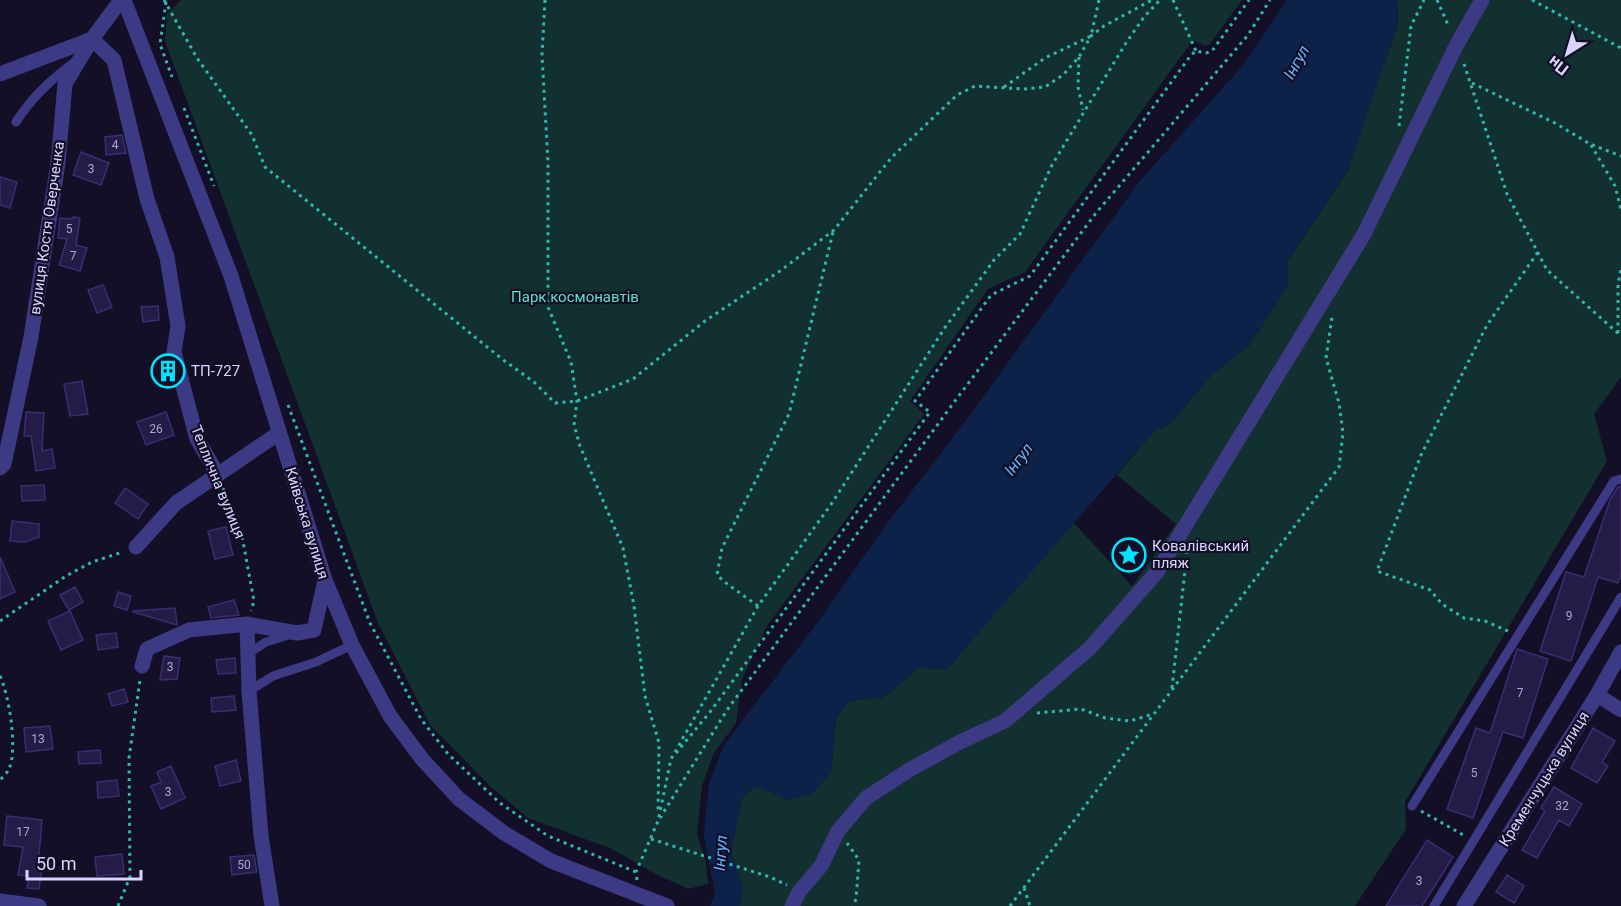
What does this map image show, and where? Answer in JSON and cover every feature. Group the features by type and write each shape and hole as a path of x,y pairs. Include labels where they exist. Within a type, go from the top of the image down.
{"street":[{"name":"вулиця Костя Оверченка","path":"0,468 4,464 32,337 58,164 65,84 92,39 122,0"},
{"name":"Київська вулиця","path":"122,0 231,276 325,580 352,645 390,716 422,759 459,799 504,833 551,861 640,901 666,906"},
{"path":"792,906 799,892 821,866 838,831 866,798 909,770 960,742 1005,722 1090,648 1157,572 1364,234 1456,46 1482,0"},
{"path":"0,74 92,39"},
{"name":"Теплична вулиця","path":"92,39 114,60 147,199 167,257 178,326 174,352 197,440 218,475"},
{"path":"136,547 176,503 279,433"},
{"path":"142,666 147,649 189,630 247,624 297,633 314,630 325,580"},
{"path":"247,624 249,691 261,837 272,906"},
{"name":"Кременчуцька вулиця","path":"1464,906 1597,695 1621,652"},
{"path":"1597,695 1621,711"},
{"path":"0,901 39,906"}],"lane":[{"path":"16,122 28,103 51,79 82,57"},
{"path":"1412,806 1614,481 1621,479"},
{"path":"1434,906 1621,597"},
{"path":"249,653 266,642 297,633"},
{"path":"249,691 273,676 316,662 352,645"}],"path":[{"path":"545,0 543,55 548,162 548,307 571,363 577,402 574,425 580,446 623,548 634,606 645,696 659,743 658,821"},
{"path":"166,1 197,58 252,135 265,167 502,359 534,382 555,403 577,402 633,379 705,321 780,271 834,230 891,158 957,95 975,86 1023,89 1045,87 1064,75 1079,57 1091,36 1098,0"},
{"path":"1002,88 1045,58 1091,36 1104,26 1152,0"},
{"path":"640,901 636,872 658,821 670,759 758,606 837,495 944,329 994,260 1020,234 1052,165 1126,43 1160,0"},
{"path":"1173,0 1196,51"},
{"path":"1196,51 1206,53 1212,51 1249,0"},
{"path":"658,821 727,710 941,420 1096,213 1248,35 1270,0"},
{"path":"1398,132 1411,26 1424,0"},
{"path":"1437,0 1471,82 1507,194 1547,270 1620,335"},
{"path":"1532,0 1621,48"},
{"path":"166,1 160,44 172,77"},
{"path":"670,759 710,712 930,412 915,401 991,295 1030,276 1196,51"},
{"path":"1079,57 1078,87 1084,112"},
{"path":"1471,82 1555,123 1590,144 1621,156"},
{"path":"180,99 214,186"},
{"path":"1590,144 1615,186 1621,209"},
{"path":"758,606 717,575 722,548 789,414 834,230"},
{"path":"1518,636 1485,621 1464,618 1442,604 1430,590 1377,571 1421,455 1486,325 1538,252"},
{"path":"1620,335 1618,284 1621,269"},
{"path":"1010,906 1339,466 1343,434 1339,403 1326,358 1331,319 1335,308"},
{"path":"286,398 370,623 421,719 448,754 500,803 548,836 636,872"},
{"name":"Теплична вулиця","path":"218,475 242,536 254,601 247,624"},
{"path":"1172,690 1190,521"},
{"path":"0,621 66,576 92,562 136,547"},
{"path":"118,906 130,877 129,758 142,666"},
{"path":"0,676 7,698 13,752 9,769 0,780"},
{"path":"1005,722 1027,714 1081,709 1106,718 1130,720 1155,714"},
{"path":"1412,806 1457,831"},
{"path":"838,831 859,860 856,899 852,906"},
{"path":"651,839 781,882"},
{"path":"1024,888 1030,906"}],"green space":[{"name":"Парк космонавтів","path":"181,0 1242,0 1210,44 1205,46 1193,40 1025,272 988,289 910,401 924,414 767,626 742,679 736,723 714,753 702,786 697,834 706,862 708,884 688,889 612,849 528,818 491,787 430,725 378,623 165,41 167,14"},
{"path":"1397,0 1621,0 1621,377 1594,414 1607,461 1405,802 1406,829 1355,906 740,906 743,889 731,852 742,797 757,785 788,800 831,773 836,718 849,701 884,697 918,668 947,669 1073,522 1132,586 1176,524 1117,475 1154,431 1170,424 1213,373 1248,347 1288,286 1288,260 1348,170 1398,23"}],"water":[{"name":"Інгул","path":"1287,0 1397,0 1398,23 1348,170 1288,260 1288,286 1248,347 1213,373 1170,424 1154,431 947,669 918,668 884,697 849,701 836,718 831,773 811,795 788,800 757,786 742,797 731,852 743,889 740,906 710,906 715,894 704,837 705,820 709,783 724,745 820,619 885,526 967,419 1139,182 1244,64"}],"building":[{"path":"122,135 126,153 106,155 105,137"},
{"path":"81,152 109,163 101,185 73,175"},
{"path":"0,177 17,182 10,208 0,205"},
{"path":"73,217 80,218 76,245 87,248 80,271 59,265 67,239 58,238 60,218 72,219"},
{"path":"103,285 112,307 97,313 88,290"},
{"path":"158,306 159,320 143,322 141,307"},
{"path":"82,381 88,414 70,416 64,384"},
{"path":"26,412 44,413 42,451 52,449 55,468 36,471 31,436 24,436"},
{"path":"166,412 174,435 146,445 137,422"},
{"path":"44,485 45,500 22,501 21,486"},
{"path":"1621,486 1621,574 1618,583 1598,577 1571,661 1540,651 1566,572 1584,577 1610,500"},
{"path":"125,488 148,504 138,519 115,503"},
{"path":"12,521 39,524 39,537 25,542 10,541"},
{"path":"226,527 233,555 215,559 208,531"},
{"path":"0,557 15,592 0,599"},
{"path":"75,587 83,602 69,610 60,595"},
{"path":"118,592 131,596 127,610 114,606"},
{"path":"234,600 239,615 211,618 208,607"},
{"path":"175,608 177,625 133,612 133,611"},
{"path":"70,611 83,640 61,650 48,621"},
{"path":"116,633 118,647 98,650 96,635"},
{"path":"1517,649 1548,659 1523,738 1503,732 1473,818 1447,809 1476,728 1490,733"},
{"path":"164,656 180,658 177,679 160,680"},
{"path":"235,658 236,673 218,674 216,660"},
{"path":"124,689 128,702 112,706 108,694"},
{"path":"234,696 236,710 212,712 211,698"},
{"path":"50,726 53,749 26,752 24,728"},
{"path":"1593,728 1615,741 1602,762 1608,766 1597,783 1571,768"},
{"path":"100,750 101,763 79,764 78,752"},
{"path":"236,760 241,781 220,786 215,766"},
{"path":"171,766 185,798 161,809 151,786 161,782 157,772"},
{"path":"117,780 119,796 98,798 97,782"},
{"path":"1554,787 1582,804 1569,826 1559,820 1537,858 1522,850 1545,811 1541,808"},
{"path":"7,816 42,820 38,866 42,866 39,889 27,888 29,876 18,875 23,847 4,845"},
{"path":"1427,840 1453,857 1422,906 1386,906"},
{"path":"122,854 124,874 97,876 95,857"},
{"path":"254,855 257,872 232,875 230,857"},
{"path":"1507,875 1524,886 1514,903 1496,892"}],"place":[{"name":"ТП-727","path":"168,371"},
{"name":"Ковалівський пляж","path":"1129,555"}]}
